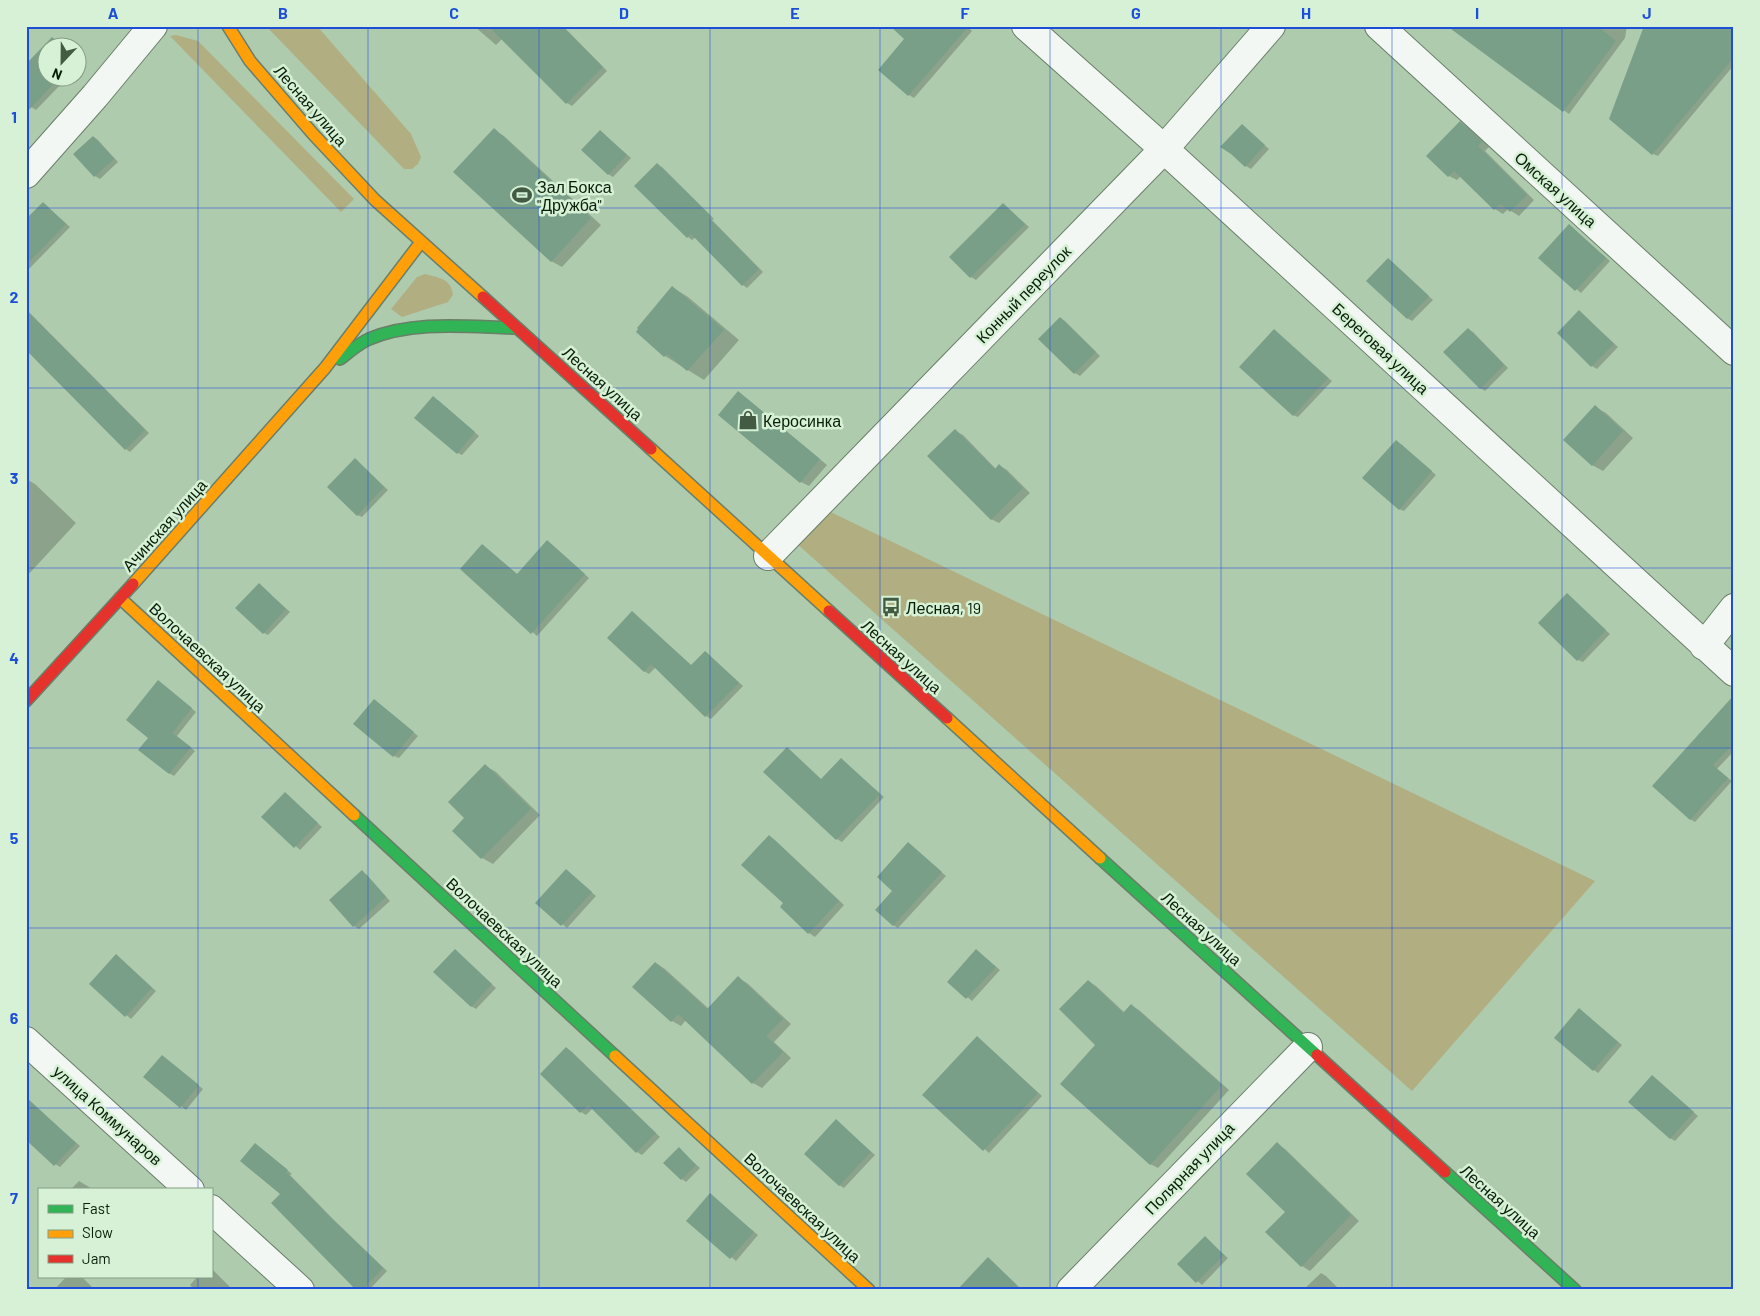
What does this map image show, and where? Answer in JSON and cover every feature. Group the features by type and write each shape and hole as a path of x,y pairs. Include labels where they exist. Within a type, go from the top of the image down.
{"street":[{"path":"26,174 152,26"},
{"name":"Лесная улица","path":"228,26 250,62 313,134 375,200 1575,1290"},
{"name":"Береговая улица","path":"1026,26 1164,149 1734,672"},
{"name":"Конный переулок","path":"768,556 1164,149 1270,26"},
{"name":"Омская улица","path":"1379,26 1734,351"},
{"name":"Ачинская улица","path":"26,701 325,368 421,242"},
{"name":"Ачинская улица","path":"325,368 369,340 399,331 425,328 516,328"},
{"name":"Волочаевская улица","path":"120,598 869,1290"},
{"path":"1704,646 1734,608"},
{"name":"улица Коммунаров","path":"26,1041 188,1188"},
{"name":"Полярная улица","path":"1071,1290 1308,1047"},
{"path":"212,1210 300,1290"}],"shaded area":[{"path":"266,26 317,26 411,134 421,157 418,164 412,169 404,169"},
{"path":"176,35 198,41 354,199 341,212 170,36"},
{"path":"425,274 444,280 450,285 453,295 448,302 402,317 391,309 417,277"},
{"path":"816,505 1595,881 1412,1091 787,535"}],"building":[{"path":"488,26 562,26 603,67 566,104"},
{"path":"890,26 969,26 908,96 878,70 904,39"},
{"path":"1447,26 1597,26 1616,41 1563,112"},
{"path":"1644,26 1734,26 1734,57 1652,155 1609,119"},
{"path":"38,52 38,88 50,88 26,113 26,64"},
{"path":"1460,121 1482,142 1478,146 1527,195 1510,212 1501,204 1494,210 1454,171 1448,177 1426,156"},
{"path":"1242,124 1265,145 1245,167 1220,147"},
{"name":"Зал Бокса \"Дружба\"","path":"494,128 591,218 551,262 453,172"},
{"path":"600,130 627,155 608,175 581,150"},
{"path":"93,136 114,159 94,177 73,154"},
{"path":"657,163 710,215 708,217 759,269 742,286 691,234 687,238 634,186"},
{"path":"43,202 66,224 26,265 26,219"},
{"path":"1003,203 1025,224 970,278 949,257"},
{"path":"1569,224 1606,258 1575,291 1538,258"},
{"path":"1388,258 1429,296 1407,319 1366,281"},
{"path":"672,286 724,330 687,371 667,354 664,357 636,332 637,328"},
{"path":"26,310 145,430 125,450 26,350"},
{"path":"1579,310 1614,344 1591,367 1557,333"},
{"path":"1060,317 1096,352 1074,374 1038,339"},
{"path":"1468,328 1504,365 1480,389 1443,352"},
{"path":"1274,329 1328,378 1293,416 1239,367"},
{"path":"738,391 820,459 800,483 718,415"},
{"path":"433,396 475,432 457,454 414,418"},
{"path":"1595,405 1623,431 1592,466 1563,440"},
{"path":"955,429 995,469 999,464 1023,488 991,520 927,456"},
{"path":"1396,440 1432,471 1399,510 1362,478"},
{"path":"355,458 384,487 357,516 327,487"},
{"path":"547,540 585,574 531,634 460,569 482,544 517,574"},
{"path":"259,583 286,609 263,634 235,608"},
{"path":"1567,593 1606,630 1577,661 1538,623"},
{"path":"632,611 691,665 705,651 739,683 705,717 651,664 644,672 607,638"},
{"path":"158,680 192,708 172,733 191,747 169,774 138,750 148,738 126,720"},
{"path":"1734,695 1734,743 1713,765 1728,778 1690,820 1652,786"},
{"path":"374,699 414,732 393,757 353,724"},
{"path":"787,747 821,779 841,758 880,794 836,840 763,772"},
{"path":"485,764 531,809 481,859 452,831 464,818 448,802"},
{"path":"285,792 318,823 294,848 261,817"},
{"path":"769,835 839,901 808,934 780,907 783,903 741,865"},
{"path":"908,842 942,872 893,926 875,910 892,891 877,877"},
{"path":"566,869 592,892 561,926 535,903"},
{"path":"362,870 386,897 353,927 329,900"},
{"path":"455,949 492,984 471,1007 433,972"},
{"path":"976,949 996,967 966,999 947,982"},
{"path":"116,954 152,988 125,1017 89,984"},
{"path":"655,962 707,1009 738,976 783,1019 766,1036 783,1052 752,1084 678,1014 671,1022 632,987"},
{"path":"1088,980 1123,1013 1131,1004 1222,1085 1150,1165 1060,1084 1095,1045 1059,1009"},
{"path":"1579,1008 1618,1042 1593,1071 1554,1038"},
{"path":"977,1036 1038,1093 983,1151 922,1095"},
{"path":"566,1047 656,1133 636,1153 588,1105 580,1113 540,1074"},
{"path":"162,1055 199,1085 180,1108 143,1077"},
{"path":"1652,1075 1694,1112 1670,1139 1628,1102"},
{"path":"26,1097 76,1143 54,1166 26,1140"},
{"path":"836,1119 871,1152 839,1186 804,1154"},
{"path":"1277,1142 1351,1215 1301,1267 1265,1232 1285,1212 1246,1174"},
{"path":"255,1143 288,1170 286,1172 383,1268 362,1290 356,1290 271,1203 280,1194 240,1161"},
{"path":"679,1147 696,1165 681,1180 663,1163"},
{"path":"710,1193 754,1232 730,1259 686,1221"},
{"path":"1205,1236 1224,1255 1196,1283 1177,1264"},
{"path":"988,1257 1022,1290 957,1290"}],"traffic: fast":[{"path":"340,359 369,339 404,329 442,326 516,328"},
{"path":"354,815 615,1056"},
{"path":"1100,858 1317,1055"},
{"path":"1445,1172 1575,1290"}],"traffic: slow":[{"path":"228,26 250,61 313,134 375,200 483,297"},
{"path":"133,584 325,368 421,242"},
{"path":"651,449 829,611"},
{"path":"120,598 354,815"},
{"path":"947,718 1100,858"},
{"path":"615,1056 869,1290"}],"traffic: jam":[{"path":"483,297 651,449"},
{"path":"26,701 133,584"},
{"path":"829,611 947,718"},
{"path":"1317,1055 1445,1172"}],"place":[{"name":"Зал Бокса \"Дружба\"","path":"522,195"},
{"name":"Керосинка","path":"748,420"},
{"name":"Лесная, 19","path":"891,607"}]}
